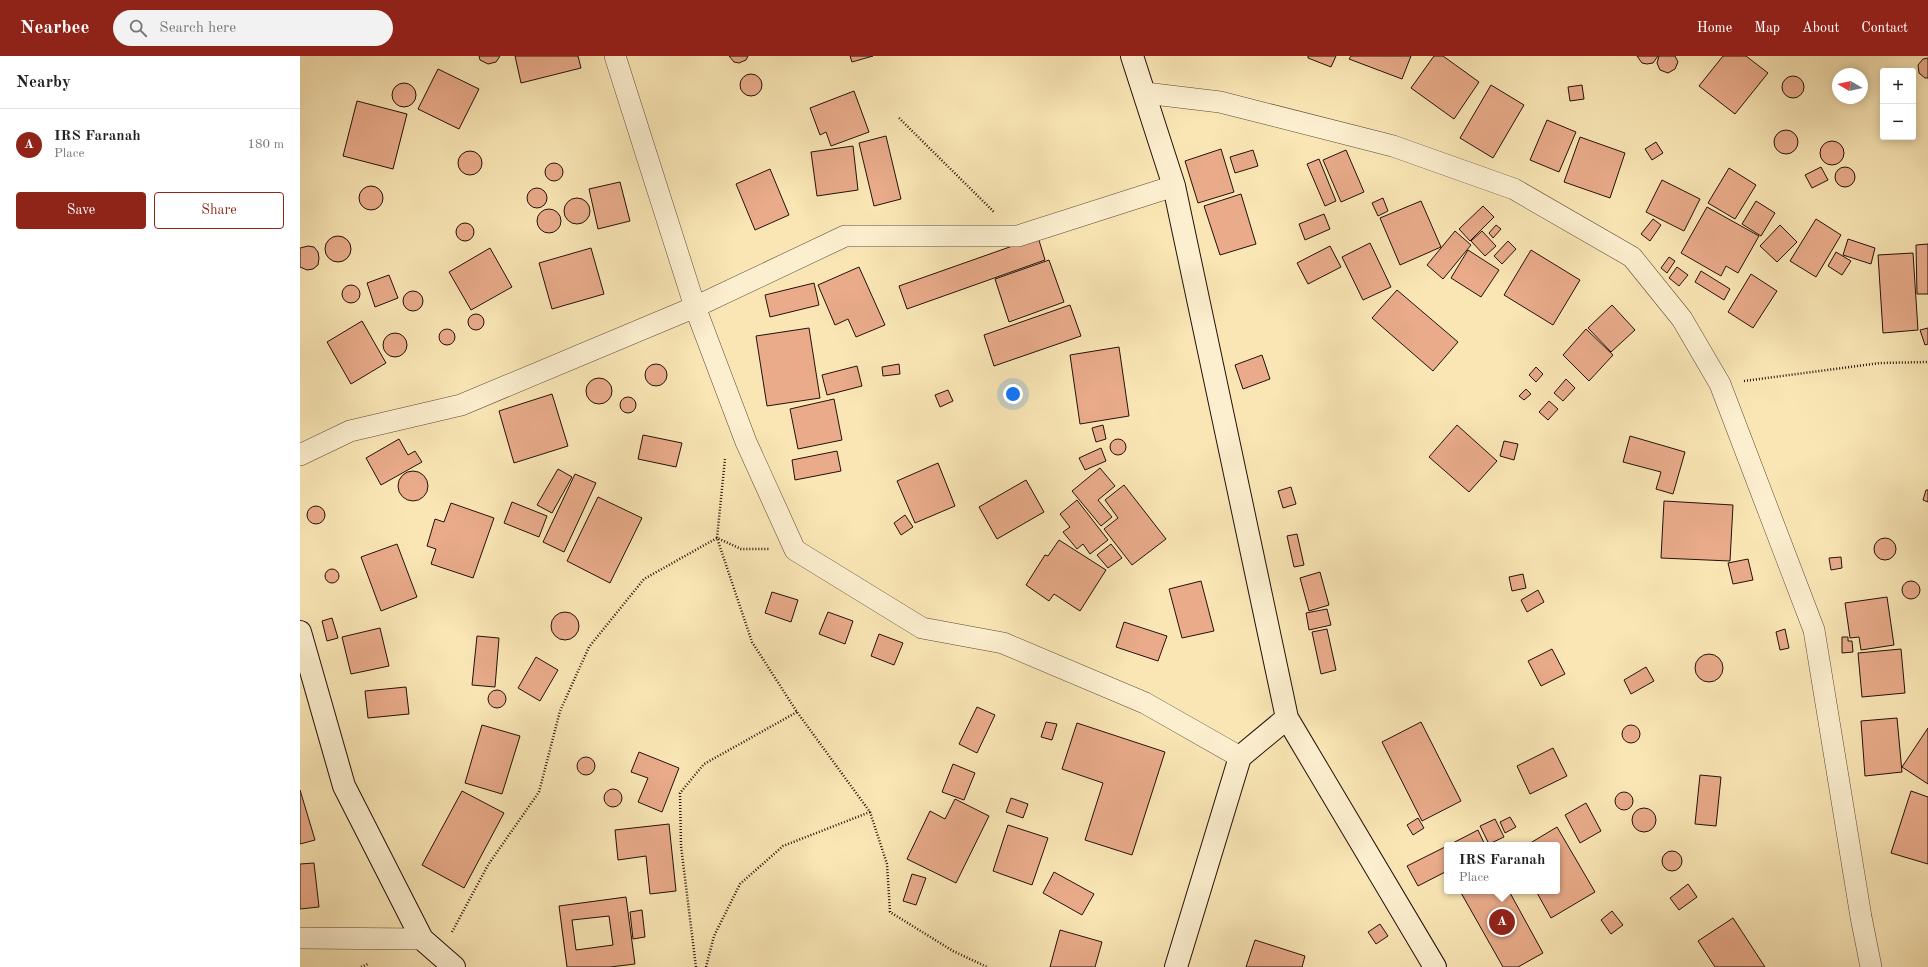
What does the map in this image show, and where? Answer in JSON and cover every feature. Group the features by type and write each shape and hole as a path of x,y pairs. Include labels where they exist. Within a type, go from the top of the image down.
{"main road":[{"path":"1132,56 1174,186 1287,718 1435,967"},
{"path":"300,632 344,786 422,939 447,961"},
{"path":"1176,967 1240,757 1287,718"}],"street":[{"path":"615,56 694,307 746,442 795,550 922,628 1003,643 1145,703 1240,757"},
{"path":"1145,93 1220,102 1393,146 1514,189 1632,257 1682,319 1720,384 1814,630 1860,917 1871,967"},
{"path":"300,455 350,431 461,405 694,307 845,236 1018,236 1174,186"},
{"path":"300,938 422,939"}],"path":[{"path":"899,118 1018,236"},
{"path":"1720,384 1880,363 1928,362"},
{"path":"746,442 727,448 717,538 752,642 797,712 870,812 887,864 890,912 953,951 987,967"},
{"path":"717,538 741,550 795,550"},
{"path":"447,961 488,865 538,792 560,711 589,646 644,578 717,538"},
{"path":"696,967 681,846 680,793 704,764 797,712"},
{"path":"706,967 714,936 740,884 783,846 870,812"}],"building":[{"path":"479,56 500,56 496,62 488,64 480,60"},
{"path":"515,56 578,56 581,68 521,83"},
{"path":"729,56 748,56 746,60 739,63 734,62"},
{"path":"850,56 873,56 852,62"},
{"path":"1308,56 1336,56 1331,67 1308,58"},
{"path":"1351,56 1411,56 1402,79 1349,59"},
{"path":"1434,56 1443,56 1479,82 1454,119 1411,88"},
{"path":"1637,56 1658,56 1653,63 1647,64 1642,63"},
{"path":"1659,56 1675,56 1678,62 1675,69 1668,73 1660,70 1657,63"},
{"path":"1723,56 1746,56 1768,73 1735,114 1699,86"},
{"path":"1928,58 1928,78 1925,78 1919,73 1918,65 1923,59"},
{"path":"438,69 479,89 459,129 418,109"},
{"path":"751,74 759,77 762,85 759,93 751,96 743,93 740,85 743,77"},
{"path":"1793,76 1801,79 1804,87 1801,95 1793,98 1785,95 1782,87 1785,79"},
{"path":"404,83 409,84 415,90 415,100 409,106 404,107 399,106 393,100 392,95 393,90 399,84"},
{"path":"1491,85 1524,105 1493,158 1460,138"},
{"path":"1582,85 1584,99 1570,101 1568,87"},
{"path":"854,91 869,132 831,146 826,132 820,135 810,108"},
{"path":"357,101 407,114 393,169 343,156"},
{"path":"1547,120 1576,132 1559,172 1530,160"},
{"path":"1786,130 1791,131 1797,137 1797,147 1791,153 1786,154 1781,153 1775,147 1774,142 1775,137 1781,131"},
{"path":"886,136 901,199 874,206 859,143"},
{"path":"1580,137 1625,153 1610,198 1564,182"},
{"path":"1832,141 1841,144 1844,153 1841,162 1832,165 1823,162 1820,153 1823,144"},
{"path":"1656,142 1663,153 1652,160 1645,149"},
{"path":"853,146 858,190 817,196 811,152"},
{"path":"1221,149 1234,192 1198,203 1185,161"},
{"path":"1253,150 1258,166 1235,173 1230,157"},
{"path":"1346,150 1364,192 1341,202 1323,160"},
{"path":"470,151 475,152 481,158 481,168 475,174 470,175 465,174 459,168 458,163 459,158 465,152"},
{"path":"1319,159 1336,201 1325,206 1307,164"},
{"path":"550,163 558,163 563,168 561,179 558,181 550,181 545,176 545,168"},
{"path":"1821,167 1828,180 1812,188 1805,175"},
{"path":"1845,167 1852,170 1855,177 1852,184 1845,187 1838,184 1835,177 1838,170"},
{"path":"1729,168 1756,185 1735,219 1708,203"},
{"path":"770,169 789,215 755,230 736,184"},
{"path":"1662,180 1700,199 1684,231 1646,212"},
{"path":"620,182 630,221 598,229 589,189"},
{"path":"371,186 376,187 382,193 382,203 376,209 371,210 366,209 360,203 359,198 360,193 366,187"},
{"path":"537,188 544,191 547,198 544,205 537,208 530,205 527,198 530,191"},
{"path":"1241,194 1256,244 1220,255 1204,206"},
{"path":"577,198 586,202 590,211 586,220 577,224 568,220 564,211 568,202"},
{"path":"1383,198 1388,211 1378,216 1372,203"},
{"path":"1421,201 1441,247 1400,265 1380,218"},
{"path":"1756,201 1775,213 1761,236 1742,224"},
{"path":"1483,206 1494,217 1470,241 1459,229"},
{"path":"1707,207 1759,236 1738,273 1726,266 1721,276 1681,253"},
{"path":"549,209 557,213 561,221 557,229 549,233 541,229 537,221 541,213"},
{"path":"1324,214 1330,229 1305,240 1299,224"},
{"path":"1653,219 1661,225 1650,241 1641,234"},
{"path":"1816,219 1841,235 1816,277 1790,261"},
{"path":"465,223 471,226 474,232 471,238 465,241 459,238 456,232 459,226"},
{"path":"1496,225 1501,229 1493,238 1489,233"},
{"path":"1780,225 1797,242 1777,262 1760,246"},
{"path":"1455,231 1471,245 1443,279 1427,265"},
{"path":"1482,231 1496,246 1485,256 1471,241"},
{"path":"338,236 347,240 351,249 347,258 338,262 329,258 325,249 329,240"},
{"path":"1038,237 1045,260 907,309 899,286"},
{"path":"1848,239 1875,248 1871,264 1843,255"},
{"path":"1508,241 1516,249 1502,264 1494,256"},
{"path":"1370,243 1391,287 1363,300 1342,257"},
{"path":"1928,244 1928,294 1917,294 1916,245"},
{"path":"308,246 314,247 318,252 319,258 318,265 313,269 307,270 300,267 300,248"},
{"path":"1330,246 1341,267 1308,284 1297,263"},
{"path":"490,248 512,287 471,310 449,272"},
{"path":"591,248 604,294 552,309 539,263"},
{"path":"1468,250 1499,270 1481,297 1451,278"},
{"path":"1531,250 1580,280 1553,325 1504,295"},
{"path":"1836,252 1851,261 1842,275 1828,266"},
{"path":"1913,253 1918,330 1883,333 1878,255"},
{"path":"1669,257 1675,261 1667,273 1661,268"},
{"path":"1049,260 1064,302 1009,322 995,279"},
{"path":"859,267 885,325 856,337 848,319 835,325 818,285"},
{"path":"1677,267 1688,275 1679,286 1669,278"},
{"path":"1701,271 1730,289 1724,300 1695,282"},
{"path":"1751,274 1777,291 1753,328 1728,312"},
{"path":"389,275 398,298 375,307 367,283"},
{"path":"814,283 819,305 770,317 765,295"},
{"path":"351,285 357,288 360,294 357,300 351,303 345,300 342,294 345,288"},
{"path":"1397,290 1458,342 1433,371 1372,318"},
{"path":"413,291 420,294 423,301 420,308 413,311 406,308 403,301 406,294"},
{"path":"1070,305 1081,336 994,366 984,335"},
{"path":"1612,305 1635,330 1611,352 1588,328"},
{"path":"473,314 479,314 484,319 482,328 479,330 473,330 468,325 468,319"},
{"path":"362,321 386,363 351,384 327,342"},
{"path":"809,328 820,398 767,406 756,336"},
{"path":"1928,328 1928,344 1925,345 1920,330"},
{"path":"444,329 450,329 455,334 453,343 450,345 444,345 439,340 439,334"},
{"path":"1586,329 1613,355 1589,381 1563,355"},
{"path":"395,333 400,334 406,340 406,350 400,356 395,357 390,356 384,350 383,345 384,340 390,334"},
{"path":"1119,347 1129,416 1080,424 1070,355"},
{"path":"1262,355 1270,379 1243,389 1235,365"},
{"path":"656,364 664,367 667,375 664,383 656,386 648,383 645,375 648,367"},
{"path":"899,364 900,374 883,376 882,367"},
{"path":"857,366 862,386 827,395 822,375"},
{"path":"1536,367 1543,374 1536,382 1529,375"},
{"path":"599,378 608,382 612,391 608,400 599,404 590,400 586,391 590,382"},
{"path":"1566,379 1575,388 1563,401 1554,393"},
{"path":"1526,389 1531,394 1524,400 1519,396"},
{"path":"948,390 953,401 940,407 935,395"},
{"path":"552,394 568,446 514,463 499,411"},
{"path":"628,397 634,399 636,405 634,411 628,413 622,411 620,405 622,399"},
{"path":"834,399 842,440 798,449 790,409"},
{"path":"1549,401 1558,409 1548,420 1539,412"},
{"path":"1103,425 1106,439 1096,442 1092,428"},
{"path":"1457,425 1497,461 1469,492 1429,457"},
{"path":"643,435 682,443 676,467 638,459"},
{"path":"1630,436 1685,452 1673,494 1656,489 1661,472 1623,462"},
{"path":"399,439 408,455 415,451 422,462 381,485 366,458"},
{"path":"1118,439 1124,441 1126,447 1124,453 1118,455 1112,453 1110,447 1112,441"},
{"path":"1504,441 1518,444 1514,460 1500,456"},
{"path":"1101,448 1106,461 1085,470 1079,458"},
{"path":"837,451 841,471 795,480 792,460"},
{"path":"938,463 955,506 915,523 897,481"},
{"path":"1100,468 1115,486 1098,500 1112,517 1101,526 1072,491"},
{"path":"558,469 572,477 552,513 537,505"},
{"path":"413,471 424,475 428,486 424,497 413,501 402,497 398,486 402,475"},
{"path":"575,474 596,483 564,552 543,542"},
{"path":"1026,480 1044,512 997,539 979,507"},
{"path":"1124,485 1166,539 1132,565 1104,529 1118,518 1105,500"},
{"path":"1291,487 1296,504 1283,508 1278,491"},
{"path":"1926,490 1928,490 1928,502 1923,500"},
{"path":"598,497 642,518 610,583 567,561"},
{"path":"1077,500 1108,540 1090,554 1083,544 1077,549 1063,532 1070,527 1060,514"},
{"path":"1664,501 1733,505 1730,561 1661,558"},
{"path":"512,502 547,516 539,537 504,523"},
{"path":"451,503 494,518 473,578 431,564 436,549 427,546 435,519 444,522"},
{"path":"316,506 322,509 325,515 322,521 316,524 310,521 307,515 310,509"},
{"path":"905,515 913,527 901,535 894,523"},
{"path":"1297,534 1304,565 1294,567 1287,536"},
{"path":"1885,538 1893,541 1896,549 1893,557 1885,560 1877,557 1874,549 1877,541"},
{"path":"1059,540 1106,570 1080,611 1054,594 1049,601 1026,585 1045,555 1048,556"},
{"path":"397,544 417,597 381,611 361,557"},
{"path":"1111,544 1122,558 1108,568 1097,555"},
{"path":"1841,557 1842,568 1831,570 1829,558"},
{"path":"1748,559 1753,580 1733,584 1728,563"},
{"path":"329,569 335,569 339,573 339,579 335,583 329,583 325,579 325,573"},
{"path":"1320,572 1329,605 1309,611 1300,578"},
{"path":"1523,574 1526,588 1512,591 1509,577"},
{"path":"1201,581 1214,631 1182,638 1169,589"},
{"path":"1907,581 1915,581 1920,586 1918,597 1915,599 1907,599 1902,594 1902,586"},
{"path":"1538,590 1544,602 1527,612 1521,600"},
{"path":"772,592 798,600 791,622 765,613"},
{"path":"1887,597 1894,645 1861,650 1859,637 1850,638 1845,603"},
{"path":"1327,609 1331,625 1309,630 1306,613"},
{"path":"565,612 575,616 579,626 575,636 565,640 555,636 551,626 555,616"},
{"path":"828,612 853,621 845,644 819,634"},
{"path":"332,618 338,638 327,641 322,621"},
{"path":"1124,622 1167,636 1158,661 1116,647"},
{"path":"380,628 389,666 351,674 342,637"},
{"path":"1327,629 1336,670 1321,674 1312,632"},
{"path":"1785,629 1789,648 1780,650 1776,632"},
{"path":"879,634 903,643 894,665 871,656"},
{"path":"477,636 499,638 495,687 472,685"},
{"path":"1842,637 1848,637 1848,641 1852,641 1853,652 1842,653"},
{"path":"1552,649 1565,674 1541,686 1528,661"},
{"path":"1901,649 1905,693 1862,697 1858,653"},
{"path":"1709,654 1719,658 1723,668 1719,678 1709,682 1699,678 1695,668 1699,658"},
{"path":"536,657 558,670 540,701 518,688"},
{"path":"1646,667 1654,681 1631,694 1624,680"},
{"path":"406,687 409,714 368,718 365,691"},
{"path":"497,690 503,693 506,699 503,705 497,708 491,705 488,699 491,693"},
{"path":"977,707 995,715 977,753 959,744"},
{"path":"1897,718 1902,772 1865,776 1861,721"},
{"path":"1046,722 1057,724 1052,740 1041,737"},
{"path":"1421,722 1461,801 1422,821 1382,742"},
{"path":"1077,723 1165,752 1132,855 1085,840 1103,783 1062,769"},
{"path":"482,725 520,736 502,794 465,783"},
{"path":"1627,725 1635,725 1640,730 1638,741 1635,743 1627,743 1622,738 1622,730"},
{"path":"1928,728 1928,784 1902,767"},
{"path":"1553,748 1567,776 1530,794 1517,766"},
{"path":"639,752 679,768 662,812 638,802 648,778 631,772"},
{"path":"582,757 590,757 595,762 593,773 590,775 582,775 577,770 577,762"},
{"path":"953,764 975,773 964,800 942,792"},
{"path":"1700,775 1721,777 1716,826 1695,824"},
{"path":"613,789 619,792 622,798 619,804 613,807 607,804 604,798 607,792"},
{"path":"300,790 315,840 300,844"},
{"path":"462,791 504,813 464,888 422,865"},
{"path":"1911,791 1928,797 1928,864 1891,853"},
{"path":"1624,792 1630,795 1633,801 1630,807 1624,810 1618,807 1615,801 1618,795"},
{"path":"1011,798 1028,804 1023,818 1006,812"},
{"path":"955,799 989,816 956,883 907,859 930,811 945,819"},
{"path":"1586,803 1601,831 1580,843 1565,815"},
{"path":"1644,808 1653,811 1656,820 1653,829 1644,832 1635,829 1632,820 1635,811"},
{"path":"1510,817 1516,827 1505,833 1500,822"},
{"path":"1418,818 1424,828 1413,835 1407,825"},
{"path":"1495,819 1504,837 1493,842 1488,842 1480,826"},
{"path":"669,824 676,891 650,894 646,856 618,860 615,830"},
{"path":"1008,825 1048,838 1032,885 993,871"},
{"path":"1557,827 1595,892 1551,918 1538,894 1560,894 1560,842 1532,842"},
{"path":"1478,830 1484,842 1455,842"},
{"path":"1444,848 1444,873 1418,886 1407,866"},
{"path":"1672,851 1679,854 1682,861 1679,868 1672,871 1665,868 1662,861 1665,854"},
{"path":"314,863 319,907 300,909 300,864"},
{"path":"1054,872 1094,894 1082,915 1043,893"},
{"path":"912,874 926,878 916,905 903,901"},
{"path":"1688,884 1697,897 1679,910 1670,898"},
{"path":"1462,894 1511,894 1543,953 1518,967 1503,967"},
{"path":"626,897 635,964 610,967 567,967 559,906","holes":["609,916 613,945 576,950 572,920"]},
{"path":"642,910 645,937 633,939 630,912"},
{"path":"1612,911 1623,925 1611,934 1601,920"},
{"path":"1733,918 1765,967 1715,967 1698,941"},
{"path":"1380,924 1388,936 1376,944 1368,932"},
{"path":"1060,930 1102,942 1095,967 1050,967"},
{"path":"1255,940 1305,956 1302,967 1246,967"}],"place":[{"name":"IRS Faranah","path":"1502,922"}]}
